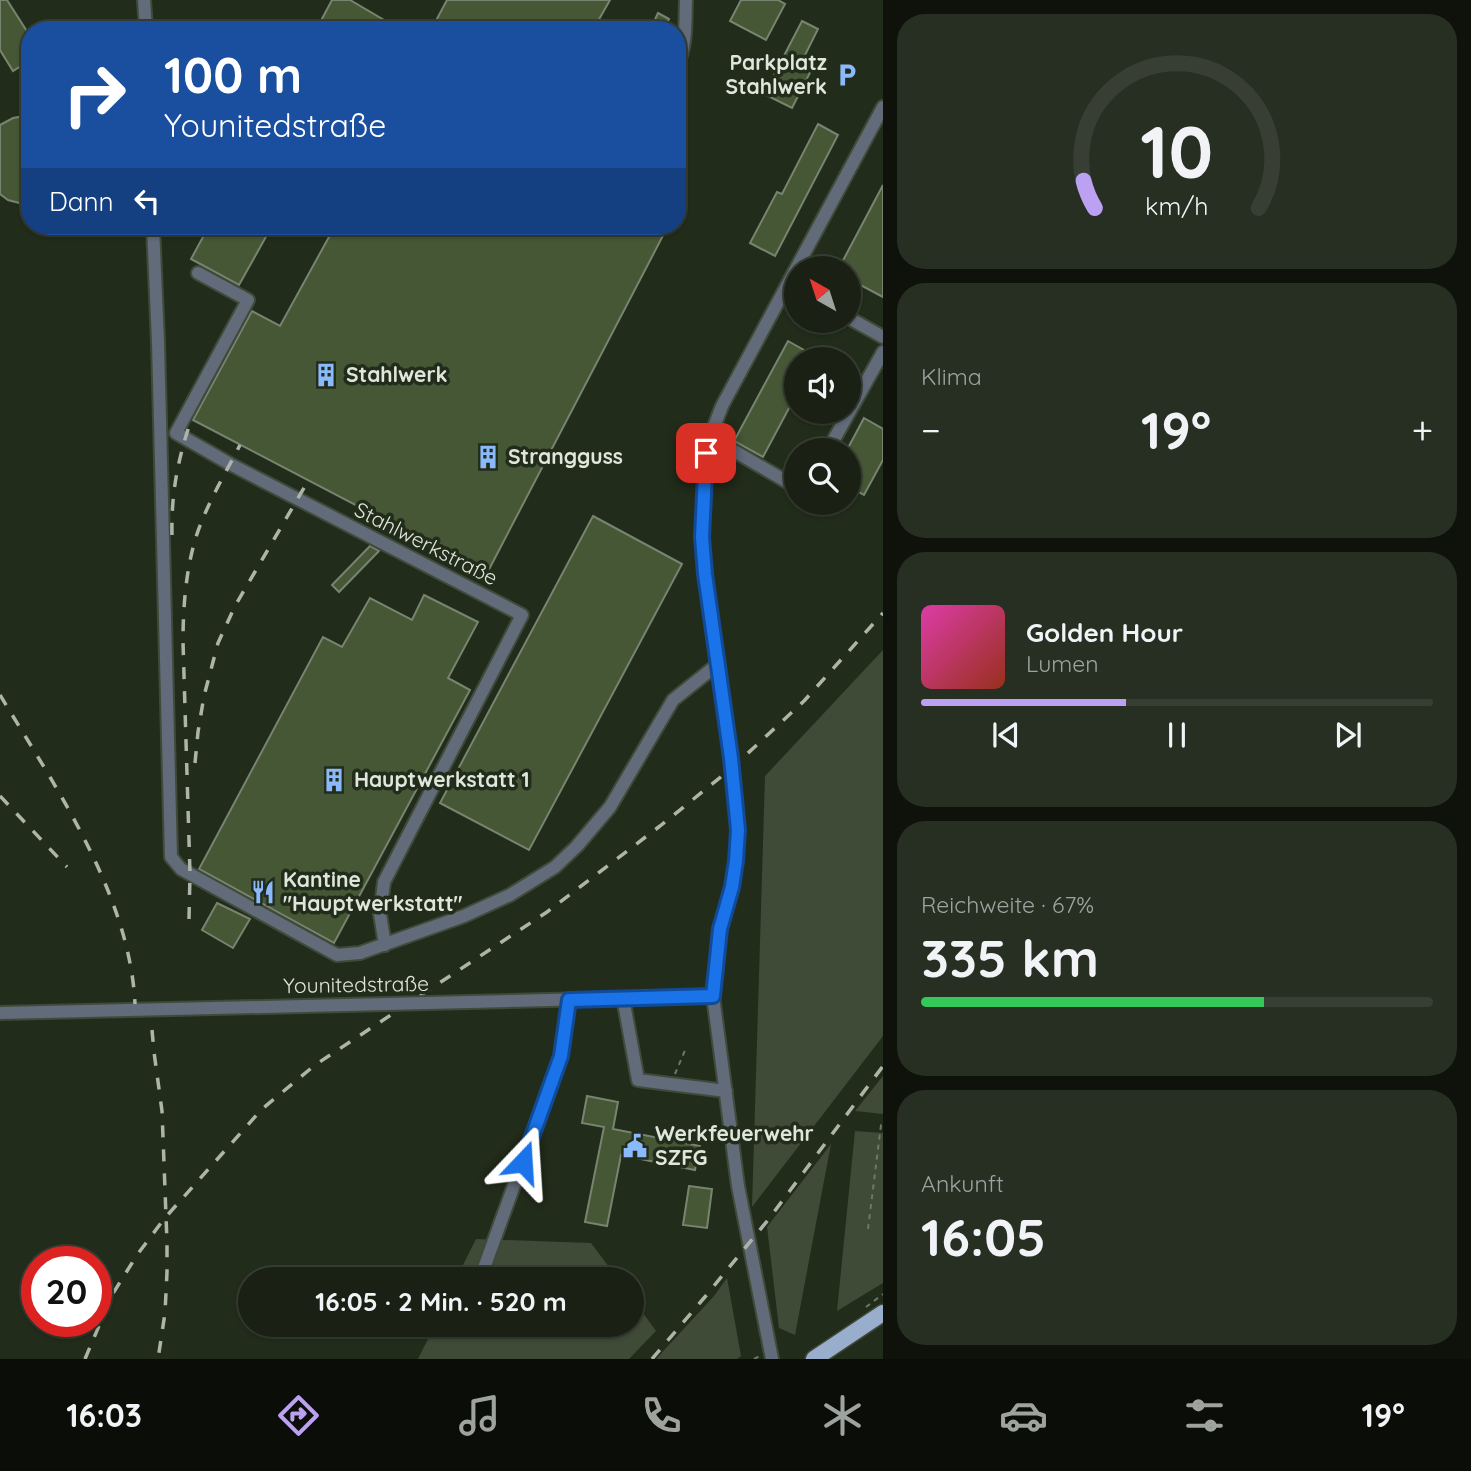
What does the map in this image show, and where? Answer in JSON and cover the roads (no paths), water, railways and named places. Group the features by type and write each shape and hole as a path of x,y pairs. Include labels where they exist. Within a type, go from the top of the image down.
{"main road":[{"path":"814,1359 883,1312"}],"lane":[{"path":"144,0 145,21"},
{"path":"685,21 686,0"},
{"path":"808,256 883,107"},
{"path":"153,235 171,857 181,869 337,955 360,953 464,916 510,895 555,867 577,846 610,807 673,700 718,664"},
{"name":"Stahlwerkstraße","path":"198,273 248,300 176,433 230,464 522,615 384,882 380,914 384,945"},
{"path":"772,1359 738,1186 713,996 720,929 732,887 738,830 702,537 706,453 710,437 722,406 784,301"},
{"path":"861,325 883,337"},
{"path":"835,438 883,352"},
{"path":"710,437 784,480"},
{"name":"Younitedstraße","path":"0,1013 713,996"},
{"path":"623,998 638,1080 726,1091"},
{"path":"484,1267 561,1056 569,1000"}],"railway":[{"path":"172,535 176,476 191,420"},
{"path":"189,919 183,642 186,587 190,560 201,522 240,445"},
{"path":"195,763 204,696 218,643 235,606 308,481"},
{"path":"85,1359 112,1295 137,1255 164,1219 262,1109 315,1065 547,912 660,826 732,768 804,701 883,613"},
{"path":"0,695 66,804 105,882 120,923 130,963 135,1004"},
{"path":"0,796 67,867"},
{"path":"152,1030 162,1111 167,1242 165,1313 158,1359"},
{"path":"652,1359 768,1220 883,1066"}],"place":[{"name":"Parkplatz Stahlwerk","path":"847,75"},
{"name":"Stahlwerk","path":"326,375"},
{"name":"Strangguss","path":"488,457"},
{"name":"Hauptwerkstatt 1","path":"334,780"},
{"name":"Kantine \"Hauptwerkstatt\"","path":"263,892"},
{"name":"Werkfeuerwehr SZFG","path":"635,1146"}]}
